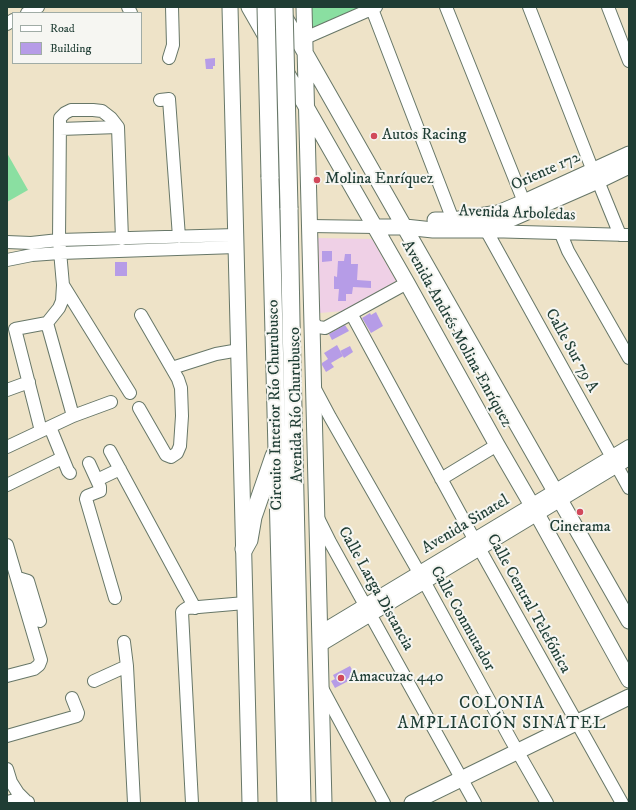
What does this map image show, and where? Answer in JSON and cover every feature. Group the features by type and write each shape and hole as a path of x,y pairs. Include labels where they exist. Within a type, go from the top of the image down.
{"highway":[{"name":"Circuito Interior Río Churubusco","path":"266,7 286,803"},
{"name":"Circuito Interior Río Churubusco","path":"284,7 302,803"},
{"path":"244,549 249,540 253,517 277,447"}],"main road":[{"path":"230,7 250,803"},
{"name":"Avenida Andrés Molina Enríquez","path":"249,7 376,227 629,680"},
{"name":"Avenida Andrés Molina Enríquez","path":"279,7 629,621"},
{"name":"Avenida Río Churubusco","path":"304,7 324,803"},
{"name":"Oriente 172","path":"486,230 596,176 629,154"},
{"name":"Oriente 172","path":"476,217 498,213 596,176 629,166"},
{"name":"Avenida Arboledas","path":"405,227 422,220 453,220 476,217"},
{"name":"Avenida Arboledas","path":"376,227 405,227 433,230 486,230"},
{"path":"412,803 629,697"}],"street":[{"path":"29,12 38,7"},
{"path":"169,58 173,45 172,7"},
{"path":"446,7 524,202"},
{"path":"529,7 596,176 624,235"},
{"path":"608,7 629,61"},
{"path":"305,38 374,8 453,220"},
{"path":"160,100 169,99 179,238"},
{"path":"70,474 46,429 29,382 14,329 47,322 59,308 62,301 63,285 59,240 60,118 65,113 76,109 102,111 111,118 118,127 122,239"},
{"path":"60,129 118,127"},
{"name":"Avenida Arboledas","path":"310,226 376,227"},
{"name":"Avenida Arboledas","path":"486,230 561,234 624,235"},
{"name":"Calle Sur 79 A","path":"486,230 629,488"},
{"path":"561,234 568,251 629,358"},
{"path":"7,242 30,243 59,240 179,238 236,241"},
{"path":"7,260 32,255 236,241"},
{"path":"313,323 318,327 325,328 407,283"},
{"path":"63,285 130,393"},
{"name":"Calle Central Telefónica","path":"352,314 441,479 622,803"},
{"path":"139,408 166,455 170,457 177,453 180,446 182,416 181,388 172,368 141,315"},
{"path":"47,322 73,416"},
{"path":"172,368 216,354 239,350"},
{"path":"7,390 29,382"},
{"name":"Calle Conmutador","path":"314,387 422,578 517,752 547,803"},
{"path":"8,444 110,402"},
{"path":"441,479 497,446"},
{"name":"Avenida Sinatel","path":"321,638 558,496 614,461 629,446"},
{"path":"110,451 195,608"},
{"path":"7,485 62,458"},
{"name":"Avenida Sinatel","path":"614,461 629,460"},
{"path":"89,463 97,480 100,491 87,496 86,499 115,598"},
{"path":"97,480 120,469"},
{"name":"Calle Larga Distancia","path":"318,517 330,542 474,803"},
{"path":"7,545 18,578 40,660 39,665 34,668 7,676"},
{"path":"18,578 28,581 40,621"},
{"path":"192,803 182,612 184,610 195,608 245,603"},
{"path":"124,642 127,666 134,803"},
{"path":"94,681 127,666"},
{"path":"322,687 384,803"},
{"path":"7,736 77,716 78,713 72,698"},
{"path":"7,769 11,782 18,793 28,802"},
{"path":"7,802 15,800 28,802"}],"shaded area":[{"path":"318,238 372,239 396,281 343,311 320,313"}],"green space":[{"path":"309,7 368,7 313,32"},
{"path":"7,153 28,190 7,202"}],"building":[{"path":"215,58 215,66 213,66 213,69 206,69 205,59"},
{"path":"322,251 332,251 332,261 322,262"},
{"path":"345,254 351,254 351,264 358,264 357,280 371,281 371,288 353,287 352,294 346,294 346,301 338,301 339,289 334,289 334,276 337,277 338,261 344,261"},
{"path":"115,262 127,262 127,276 115,276"},
{"path":"376,312 383,326 371,333 362,318 370,313 371,315"},
{"path":"345,325 349,331 332,340 329,334"},
{"path":"337,345 343,356 331,363 334,367 326,372 322,363 328,359 324,353"},
{"path":"350,346 353,352 344,358 340,351"},
{"name":"Amacuzac 440","path":"350,666 356,677 335,688 331,681 335,679 333,675"}],"place":[{"name":"Autos Racing","path":"374,136"},
{"name":"Molina Enríquez","path":"317,180"},
{"name":"Cinerama","path":"580,512"},
{"name":"Amacuzac 440","path":"341,678"}],"district":[{"name":"COLONIA AMPLIACIÓN SINATEL","path":"502,714"}]}
